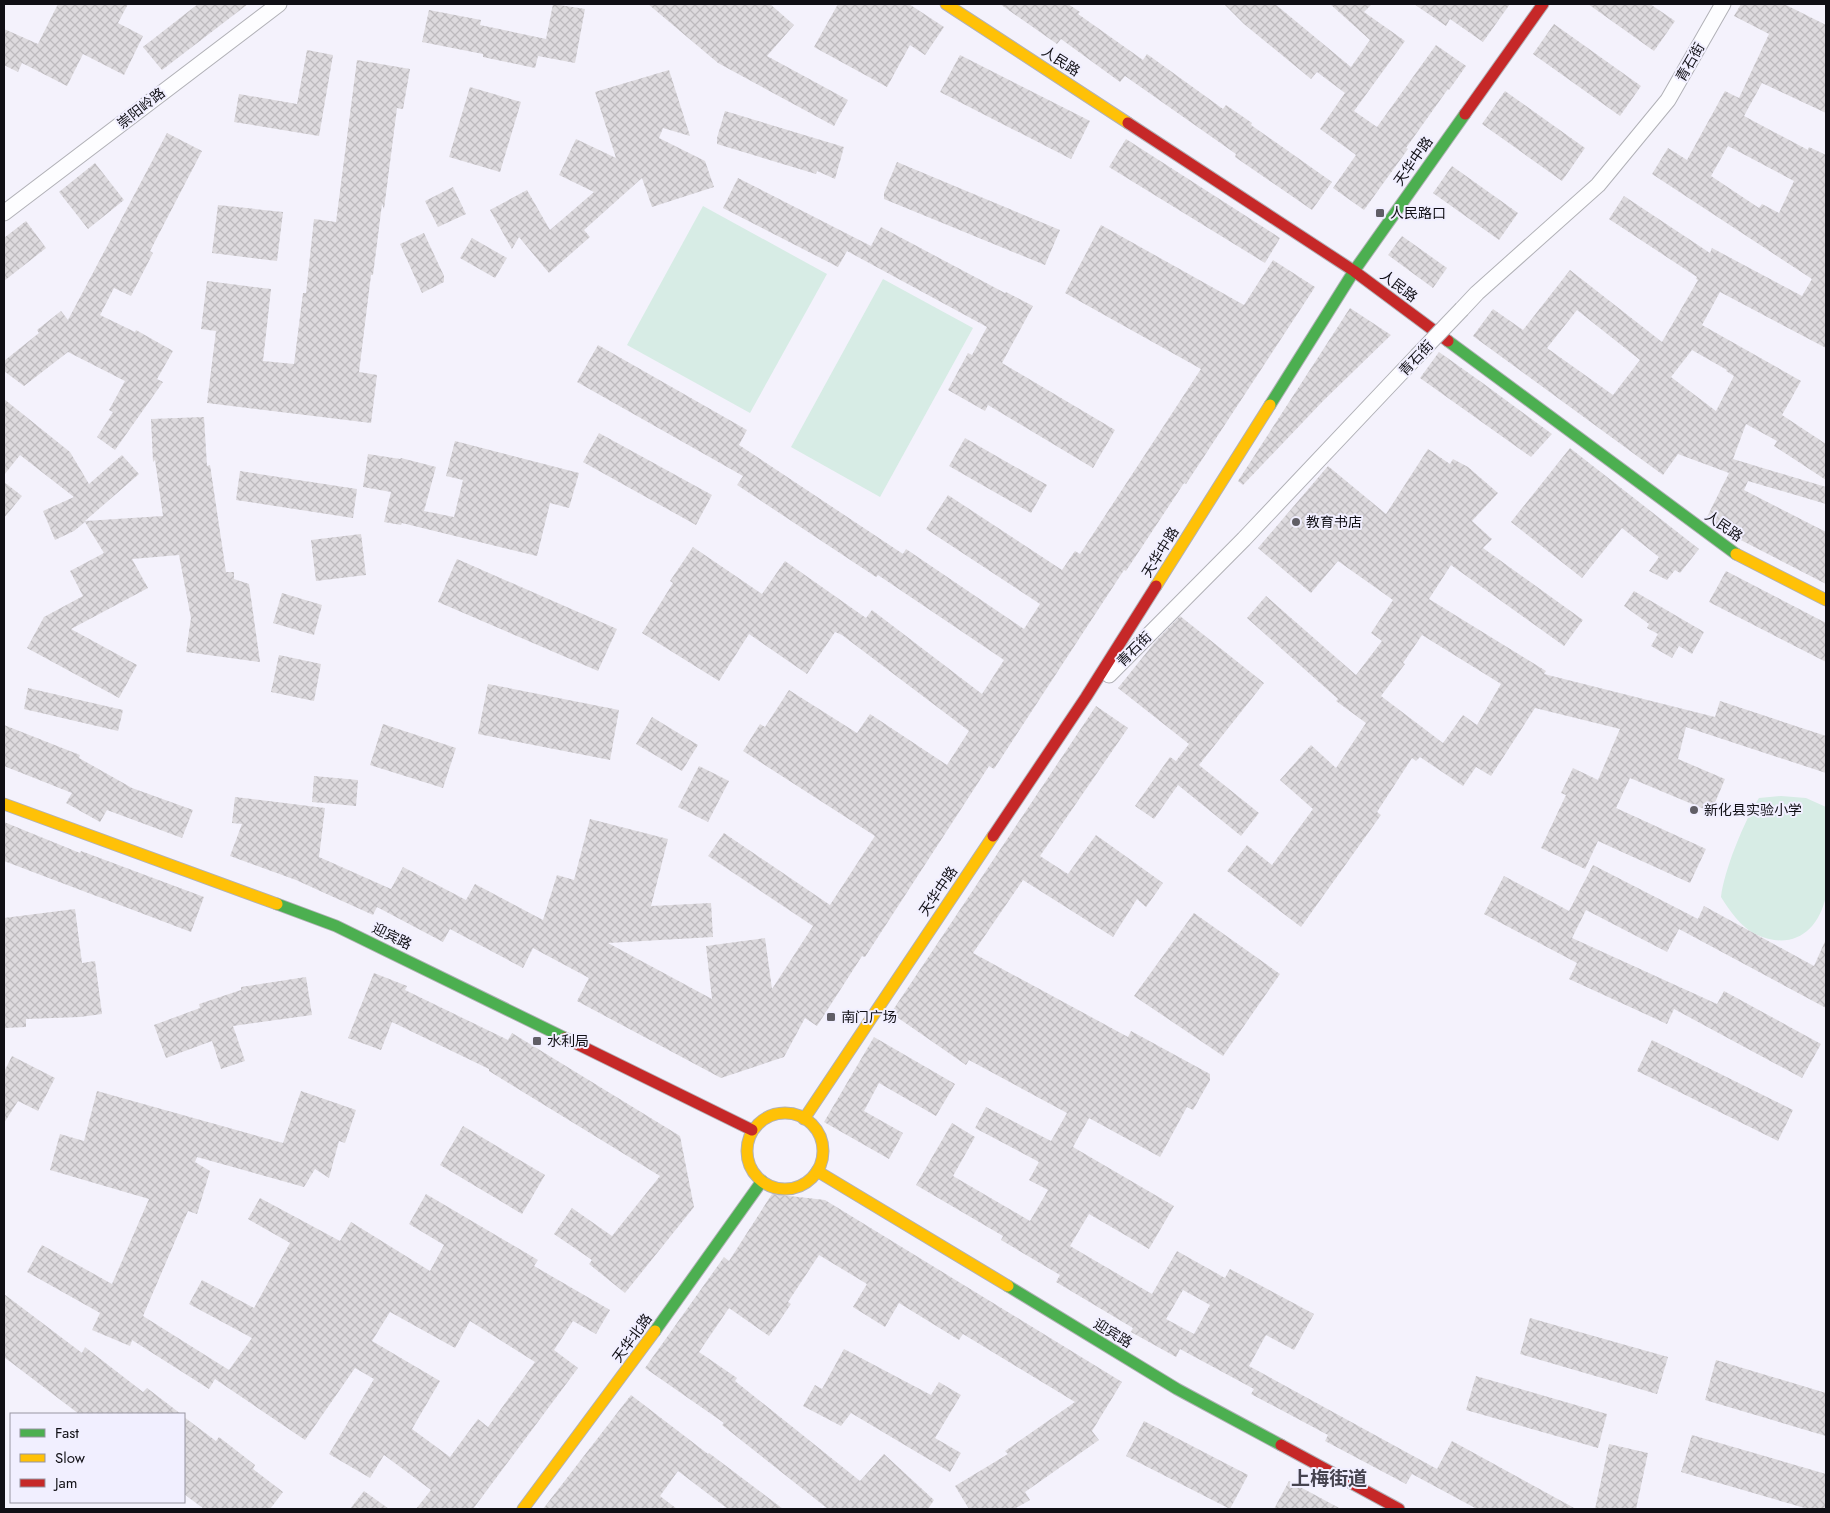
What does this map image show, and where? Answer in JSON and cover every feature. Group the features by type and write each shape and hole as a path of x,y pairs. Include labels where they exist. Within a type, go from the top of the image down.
{"street":[{"name":"崇阳岭路","path":"4,213 279,4"},
{"name":"人民路","path":"946,4 1354,271 1732,552 1826,600"},
{"name":"天华中路","path":"804,1119 1086,697 1354,271 1543,4"},
{"name":"青石街","path":"1086,697 1244,539 1477,293 1598,185 1668,100 1723,4"},
{"name":"迎宾路","path":"4,804 336,926 752,1130"},
{"path":"784,1112 796,1114 804,1119 817,1130 822,1141 823,1154 814,1176 804,1184 780,1189 768,1185 757,1178 750,1167 746,1155 747,1142 752,1130 760,1121 784,1112"},
{"name":"迎宾路","path":"817,1171 1177,1389 1399,1509"},
{"name":"天华北路","path":"523,1509 626,1371 762,1181"}],"green space":[{"path":"703,206 827,274 750,413 627,345"},
{"path":"883,279 973,328 880,497 791,447"},
{"path":"1781,796 1806,798 1826,807 1827,886 1822,909 1810,929 1791,939 1780,940 1768,939 1750,931 1736,918 1721,897 1726,874 1736,846 1759,798"}],"building":[{"path":"58,4 128,4 118,23 143,36 124,75 83,54 67,86 22,63 18,72 4,65 4,29 38,44"},
{"path":"198,4 248,4 162,70 143,47"},
{"path":"553,4 585,9 575,63 538,56 535,68 483,57 483,54 422,42 429,10 481,20 480,25 546,39"},
{"path":"648,4 770,4 794,25 767,56 848,100 834,126 718,63"},
{"path":"838,4 909,4 944,27 925,55 910,45 887,87 814,47"},
{"path":"1000,4 1068,4 1080,12 1078,14 1143,60 1147,54 1223,109 1226,105 1332,182 1312,210 1235,157 1236,154 1125,76 1120,82 1061,39 1057,44"},
{"path":"1224,4 1275,4 1351,67 1370,40 1330,4 1372,4 1364,12 1405,41 1354,111 1377,127 1436,45 1466,66 1406,148 1408,149 1364,210 1333,188 1356,155 1320,129 1345,93 1317,72 1311,79 1244,24"},
{"path":"1414,4 1510,4 1483,42 1450,19 1446,26"},
{"path":"1588,4 1650,4 1675,21 1654,51"},
{"path":"1741,4 1784,4 1826,25 1826,113 1762,83 1744,116 1808,150 1809,147 1826,155 1826,348 1720,292 1702,325 1801,381 1782,415 1826,444 1826,480 1774,446 1777,441 1746,424 1733,459 1826,487 1826,504 1748,481 1744,490 1826,532 1826,584 1733,536 1707,517 1729,473 1678,454 1663,475 1473,336 1493,309 1523,330 1570,270 1662,342 1698,280 1696,279 1697,277 1609,219 1624,196 1710,253 1712,248 1802,296 1812,279 1652,174 1668,148 1687,160 1725,91 1739,98 1769,34 1734,16","holes":["1728,146 1794,181 1779,213 1762,204 1759,208 1711,176","1577,310 1640,360 1613,395 1547,348","1692,350 1734,376 1716,411 1671,377"]},
{"path":"1554,24 1641,86 1620,116 1533,54"},
{"path":"307,50 333,55 319,136 234,122 239,94 297,104"},
{"path":"960,55 1090,121 1071,159 940,92"},
{"path":"357,60 410,69 403,109 397,108 384,209 382,204 373,275 371,275 359,372 377,375 371,423 207,403 216,331 201,329 207,281 271,289 263,361 294,364 303,293 306,293 314,219 336,222"},
{"path":"669,70 690,136 663,128 659,138 705,161 714,187 652,207 642,178 584,230 590,237 549,273 519,237 512,249 490,210 527,190 550,230 594,192 559,175 576,139 616,158 595,92"},
{"path":"470,87 521,102 500,172 449,157"},
{"path":"1505,91 1585,148 1562,181 1482,124"},
{"path":"725,111 844,147 835,179 817,171 816,174 717,144"},
{"path":"167,133 202,151 150,251 153,253 131,296 114,288 100,315 135,332 136,330 173,351 157,379 163,382 115,450 97,437 113,412 109,410 125,381 68,352 24,386 4,371 4,361 39,333 37,330 61,311 68,320"},
{"path":"1126,139 1280,238 1265,263 1109,167"},
{"path":"897,162 1060,230 1045,265 884,199 884,193"},
{"path":"95,163 124,200 88,229 59,192"},
{"path":"1452,166 1518,213 1499,240 1433,193"},
{"path":"738,178 871,246 881,227 1033,306 1002,363 1115,430 1093,468 988,405 985,411 948,390 968,353 972,355 987,327 847,251 838,267 723,208"},
{"path":"453,187 466,214 438,227 425,201"},
{"path":"218,205 283,212 277,261 212,253"},
{"path":"26,221 46,248 4,281 4,238"},
{"path":"1101,225 1244,305 1273,260 1315,287 1186,484 1184,483 1126,571 1124,570 994,769 989,766 865,957 862,956 817,1026 805,1018 784,1057 721,1078 577,1001 589,978 533,948 523,968 450,929 443,942 377,907 373,915 296,880 230,856 242,824 232,823 235,797 325,808 319,857 391,889 403,867 466,900 475,884 543,920 557,875 574,880 590,819 668,839 651,906 711,903 713,937 608,943 712,999 706,946 765,938 772,989 813,926 708,856 724,833 830,905 875,836 743,751 760,724 765,727 789,690 857,733 870,714 947,765 969,731 842,635 835,632 807,674 749,634 719,681 642,633 673,583 670,581 693,547 762,594 785,561 866,618 872,610 982,694 1004,660 878,575 876,577 737,485 743,476 577,382 598,345 747,430 739,445 903,554 906,549 1024,629 1040,604 926,529 948,495 1062,570 1075,551 1080,554 1201,369 1065,293"},
{"path":"424,233 444,276 444,282 422,293 400,244"},
{"path":"1402,236 1447,268 1433,288 1388,255"},
{"path":"472,238 507,258 495,278 460,258"},
{"path":"1350,308 1391,335 1323,401 1243,485 1238,481"},
{"path":"1439,352 1552,434 1531,457 1420,378"},
{"path":"4,399 70,452 89,484 122,455 139,474 85,521 163,516 155,460 153,462 151,419 204,417 207,466 210,465 226,572 234,572 234,579 249,584 260,662 186,652 191,618 179,555 132,559 148,588 71,629 137,665 119,698 27,648 44,617 83,596 70,571 104,553 85,522 74,531 55,540 43,511 74,497 20,455 4,475"},
{"path":"599,433 712,495 696,525 583,462"},
{"path":"965,438 1047,485 1031,513 949,466"},
{"path":"455,441 579,473 569,508 550,503 537,556 402,523 401,525 384,522 391,492 363,487 368,454 401,458 436,467 424,511 454,517 463,480 446,476"},
{"path":"1570,448 1699,549 1680,573 1675,570 1667,580 1649,571 1659,557 1622,528 1582,578 1511,522"},
{"path":"1428,449 1450,464 1453,459 1468,467 1498,493 1472,521 1492,539 1483,548 1583,620 1564,646 1451,565 1429,599 1546,671 1544,674 1715,717 1720,701 1826,736 1826,773 1686,727 1678,759 1725,779 1711,812 1630,778 1616,808 1706,849 1690,883 1598,841 1585,869 1541,848 1566,795 1561,793 1573,768 1598,780 1620,729 1535,708 1491,776 1476,767 1463,786 1420,757 1416,761 1412,758 1377,812 1381,815 1301,927 1227,871 1247,845 1272,865 1313,809 1280,780 1311,745 1336,768 1366,723 1336,701 1338,699 1247,618 1266,596 1356,675 1382,641 1371,633 1393,600 1338,561 1311,593 1258,548 1328,466 1386,514","holes":["1422,635 1501,684 1477,725 1463,715 1443,743 1381,696 1405,664 1403,663"]},
{"path":"240,471 357,489 353,518 236,500"},
{"path":"4,482 22,496 4,518"},
{"path":"361,534 366,575 316,581 311,540"},
{"path":"457,559 617,629 598,671 438,602"},
{"path":"1726,571 1826,623 1826,662 1709,602"},
{"path":"1634,591 1704,632 1692,654 1679,646 1672,658 1651,646 1658,634 1647,628 1649,624 1624,606"},
{"path":"282,593 322,605 314,635 273,623"},
{"path":"1180,616 1264,683 1199,765 1259,813 1241,836 1178,785 1154,819 1135,806 1170,757 1176,761 1189,744 1118,688 1155,642"},
{"path":"279,655 321,664 314,701 271,692"},
{"path":"488,684 619,710 610,760 478,734"},
{"path":"28,688 123,710 118,731 24,709"},
{"path":"1096,706 1128,728 1040,856 1068,874 1096,835 1163,883 1146,907 1137,899 1113,937 1023,880 973,953 1128,1037 1131,1031 1210,1074 1210,1080 1193,1110 1187,1107 1160,1157 1089,1118 1073,1147 1174,1206 1149,1249 1089,1214 1070,1246 1152,1294 1177,1251 1225,1278 1230,1269 1314,1314 1294,1350 1266,1335 1249,1366 1437,1469 1452,1441 1576,1509 1477,1509 1412,1474 1406,1484 1325,1441 1328,1435 1251,1394 1254,1389 1180,1349 1176,1357 1131,1332 1133,1328 1056,1282 1060,1275 1001,1240 1003,1236 916,1185 952,1123 975,1137 953,1176 1030,1221 1048,1190 1029,1180 1039,1162 975,1128 986,1107 1051,1141 1067,1113 969,1060 966,1065 891,1013","holes":["1183,1290 1210,1305 1194,1334 1166,1319"]},
{"path":"652,717 698,745 682,771 636,744"},
{"path":"383,724 456,748 443,788 370,765"},
{"path":"4,725 80,755 79,758 132,788 193,810 182,838 107,810 100,822 66,803 72,793 4,766"},
{"path":"699,766 729,781 708,822 678,807"},
{"path":"314,776 358,780 356,806 312,802"},
{"path":"4,822 80,853 81,851 204,897 191,932 4,861"},
{"path":"1593,865 1698,919 1704,906 1814,966 1826,939 1826,1008 1679,929 1667,952 1586,910 1572,938 1717,1004 1724,991 1821,1044 1802,1078 1674,1009 1667,1024 1569,979 1577,963 1484,914 1504,876 1569,911"},
{"path":"75,909 82,963 95,961 102,1014 80,1017 26,1019 26,1027 4,1028 4,918"},
{"path":"1194,913 1280,974 1223,1056 1134,996"},
{"path":"374,973 407,986 405,990 508,1040 512,1033 680,1136 694,1207 625,1293 589,1264 592,1260 554,1234 572,1208 612,1236 660,1176 489,1071 489,1069 392,1022 381,1050 348,1038"},
{"path":"306,977 312,1015 233,1026 245,1061 221,1069 212,1041 166,1058 154,1025 200,1008 199,1004 241,990 241,987"},
{"path":"874,1037 955,1084 936,1116 879,1083 864,1111 903,1133 889,1159 824,1122"},
{"path":"1652,1040 1793,1110 1778,1141 1637,1071"},
{"path":"12,1056 55,1078 38,1111 18,1101 4,1123 4,1072"},
{"path":"97,1091 283,1143 301,1091 356,1110 345,1143 339,1141 329,1178 315,1169 304,1187 197,1157 195,1162 210,1171 197,1214 188,1211 143,1316 229,1370 252,1338 189,1304 202,1280 254,1308 290,1243 248,1219 260,1198 340,1241 351,1222 430,1271 444,1245 409,1224 426,1194 538,1260 534,1266 610,1310 596,1334 573,1321 554,1350 578,1368 473,1509 416,1509 431,1490 384,1455 370,1478 329,1454 374,1379 355,1368 305,1440 215,1379 209,1389 132,1340 130,1346 92,1330 100,1313 27,1272 42,1245 112,1284 149,1199 50,1170 60,1134 84,1141","holes":["390,1312 455,1348 470,1321 535,1362 488,1427 478,1419 450,1457 412,1429 440,1381 372,1341"]},
{"path":"463,1126 545,1175 522,1214 440,1165"},
{"path":"772,1194 825,1200 1122,1382 1092,1431 1099,1440 1025,1492 1030,1500 1014,1509 969,1509 955,1486 1008,1454 1005,1451 1075,1402 963,1334 959,1340 899,1303 885,1327 853,1307 867,1284 819,1255 788,1302 791,1304 769,1336 729,1308 699,1352 737,1378 735,1381 860,1481 884,1454 934,1500 928,1509 828,1509 722,1425 724,1423 645,1368 724,1257 729,1261"},
{"path":"4,1294 82,1353 85,1347 143,1392 147,1388 180,1413 78,1413 4,1357"},
{"path":"1530,1318 1668,1357 1657,1394 1520,1354"},
{"path":"844,1349 931,1395 939,1382 961,1395 935,1438 961,1453 950,1472 851,1413 841,1426 803,1406 815,1385 822,1389"},
{"path":"1716,1360 1826,1393 1826,1436 1705,1400"},
{"path":"1476,1376 1607,1414 1598,1448 1466,1410"},
{"path":"631,1395 783,1509 728,1509 678,1471 660,1496 677,1509 543,1509"},
{"path":"185,1418 216,1441 219,1437 255,1465 253,1469 283,1492 270,1509 204,1509 185,1495"},
{"path":"1144,1421 1248,1475 1230,1509 1126,1456"},
{"path":"1692,1435 1826,1474 1826,1509 1808,1509 1681,1472"},
{"path":"1609,1444 1648,1453 1636,1509 1595,1509"},
{"path":"1289,1481 1341,1509 1274,1509"},
{"path":"364,1491 389,1509 350,1509"}],"traffic: fast":[{"path":"1270,405 1354,271 1465,114"},
{"path":"1448,341 1736,554"},
{"path":"277,904 336,926 565,1038"},
{"path":"655,1331 762,1181"},
{"path":"1008,1286 1177,1389 1281,1445"}],"traffic: slow":[{"path":"946,4 1128,123"},
{"path":"1156,586 1270,405"},
{"path":"1736,554 1826,600"},
{"path":"4,804 277,904"},
{"path":"804,1119 993,836"},
{"path":"785,1113 800,1116 812,1124 820,1136 823,1151 820,1166 812,1178 800,1186 785,1189 770,1186 758,1178 750,1166 747,1151 750,1136 758,1124 770,1116 785,1113"},
{"path":"817,1171 1008,1286"},
{"path":"523,1509 655,1331"}],"traffic: jam":[{"path":"1465,114 1543,4"},
{"path":"1128,123 1354,271 1448,341"},
{"path":"993,836 1086,697 1156,586"},
{"path":"565,1038 752,1130"},
{"path":"1281,1445 1399,1509"}],"place":[{"name":"人民路口","path":"1380,213"},
{"name":"教育书店","path":"1296,522"},
{"name":"新化县实验小学","path":"1694,810"},
{"name":"南门广场","path":"831,1017"},
{"name":"水利局","path":"537,1041"}],"district":[{"name":"上梅街道","path":"1329,1478"}]}
